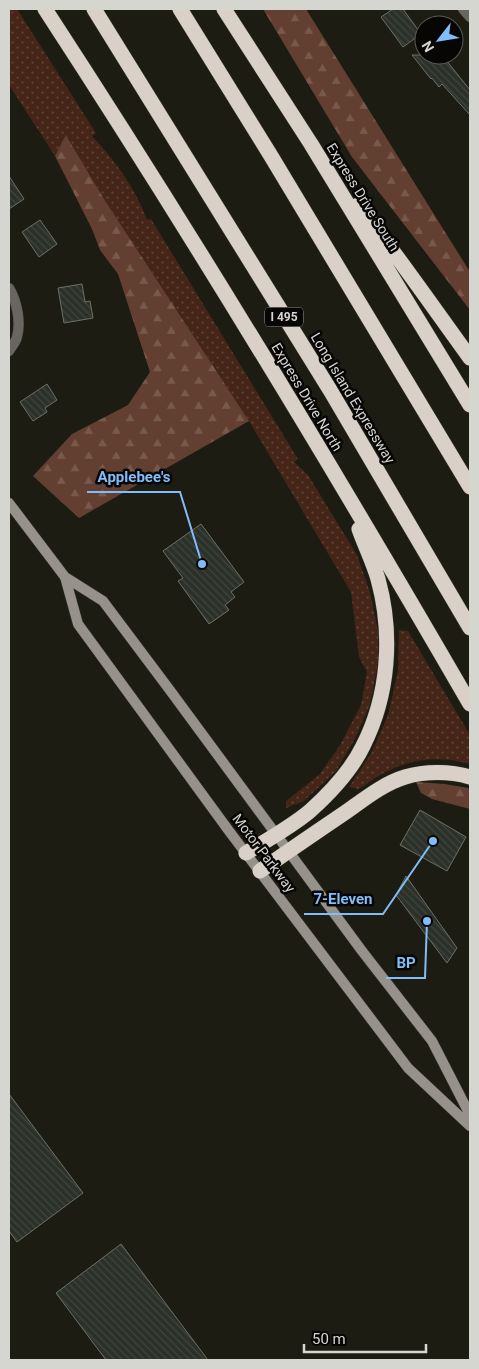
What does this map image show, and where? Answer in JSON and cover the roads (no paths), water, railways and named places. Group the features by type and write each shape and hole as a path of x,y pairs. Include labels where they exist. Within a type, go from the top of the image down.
{"highway":[{"name":"Express Drive North","path":"45,9 188,234 342,487 470,704"},
{"name":"Long Island Expressway","path":"94,9 330,390 470,628"},
{"path":"180,9 323,241 470,487"},
{"name":"Express Drive South","path":"224,9 311,144 470,404"},
{"path":"311,144 387,241 470,358"},
{"path":"246,853 320,802 353,763 363,747 382,696 387,654 384,609 375,570 342,487"},
{"path":"260,871 370,795 399,780 417,774 428,773 470,777"}],"main road":[{"name":"Motor Parkway","path":"9,503 65,577 103,601 362,951 432,1041 470,1115"},
{"name":"Motor Parkway","path":"65,577 78,624 246,853 408,1068 470,1126"}],"street":[{"path":"463,9 470,17"},
{"path":"9,288 15,297 18,321 17,337 9,351"}],"place":[{"name":"Applebee's","path":"202,564"},
{"name":"7-Eleven","path":"433,841"},
{"name":"BP","path":"427,921"}]}
